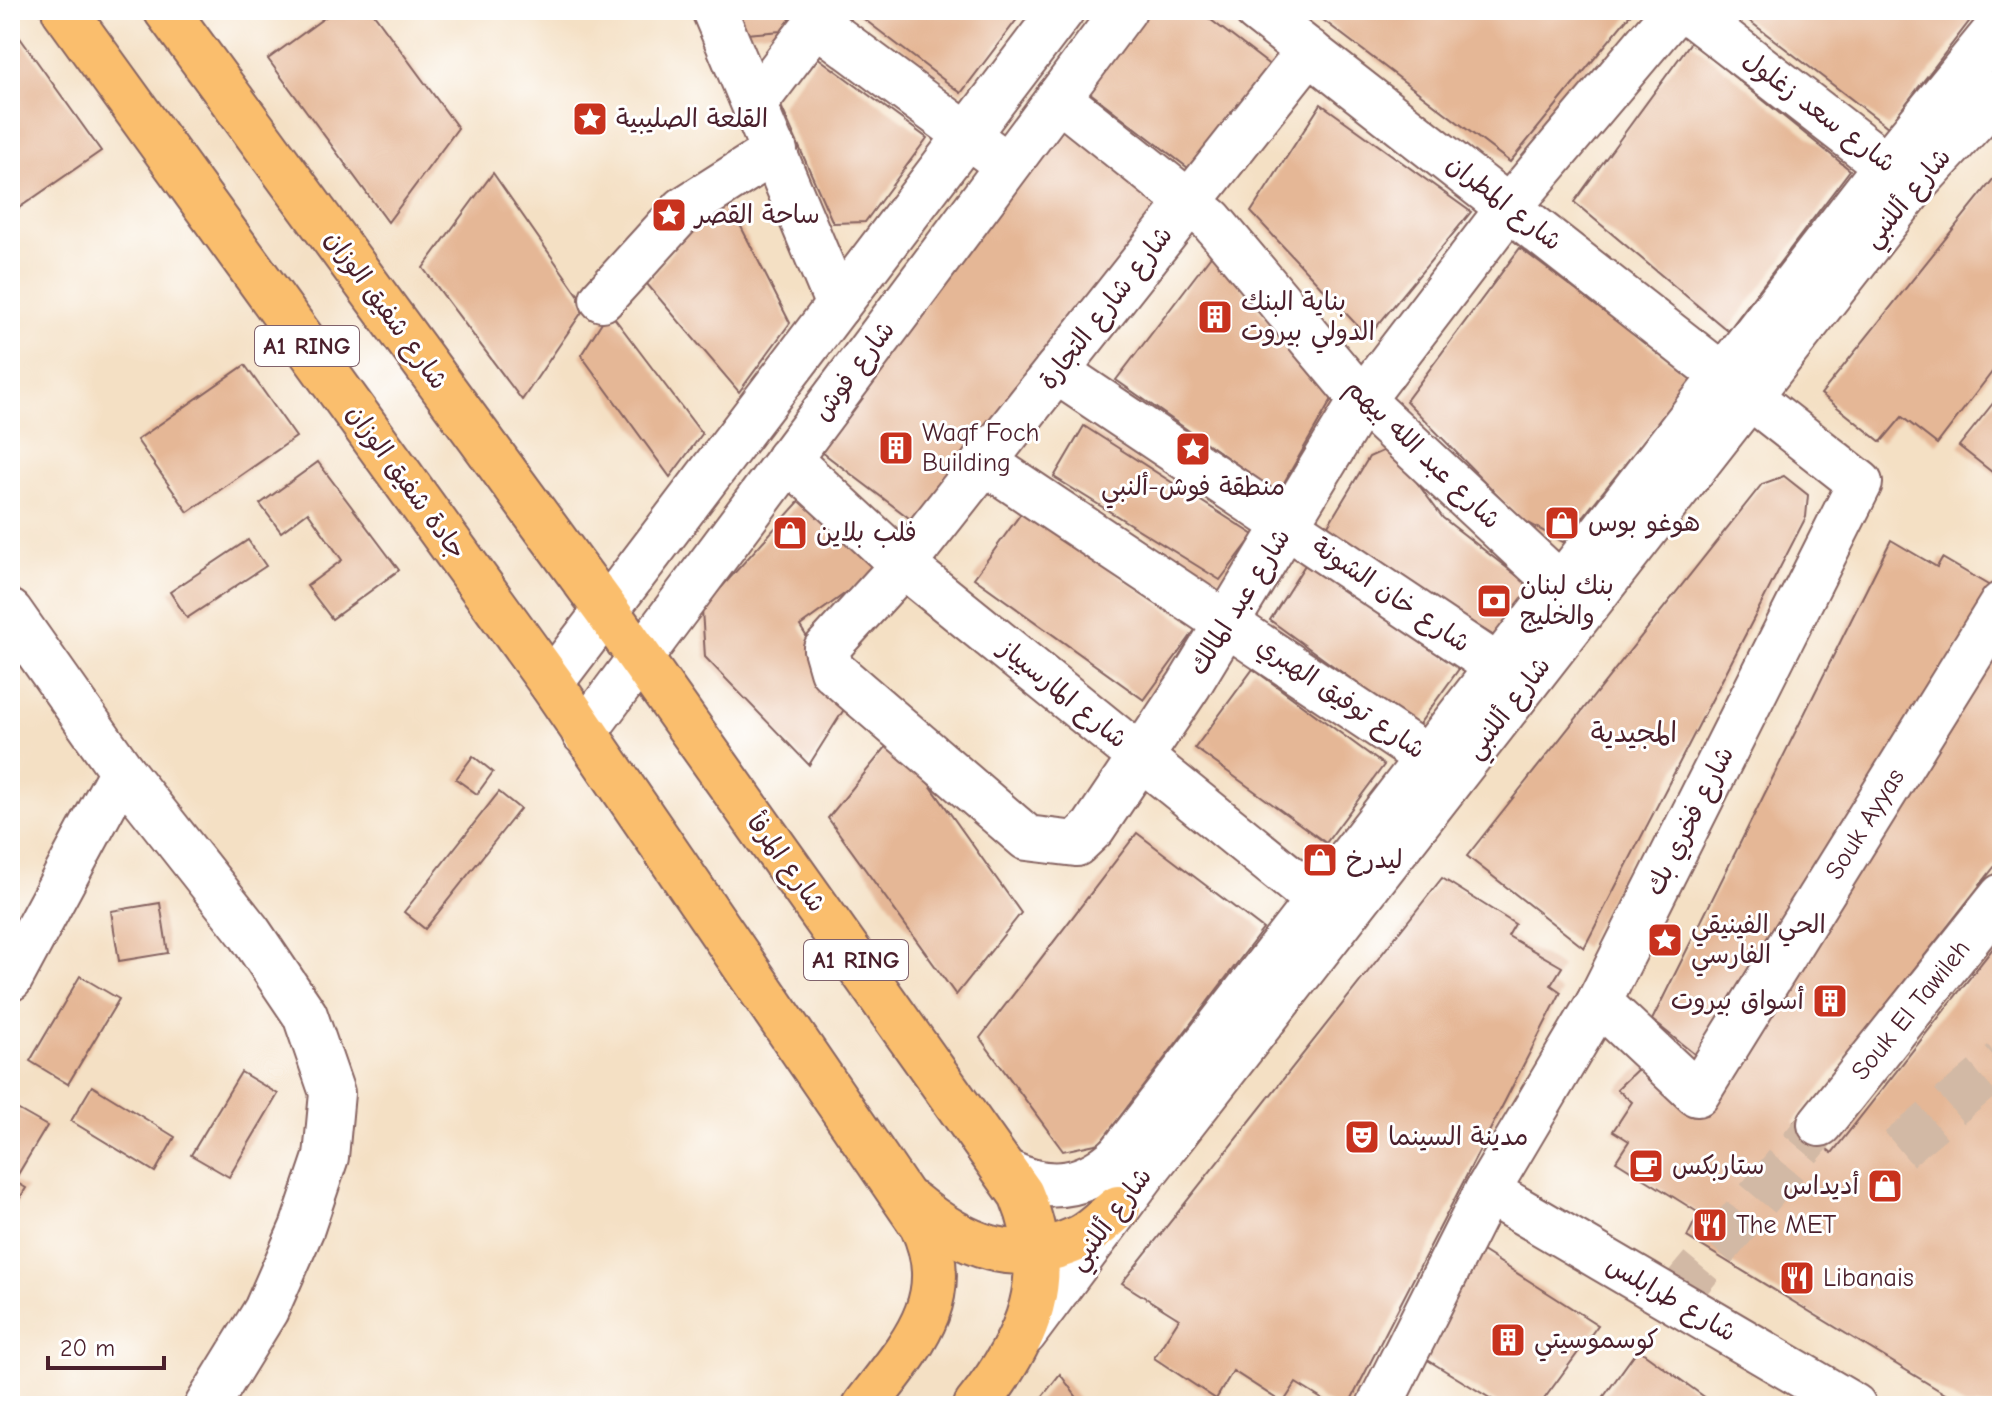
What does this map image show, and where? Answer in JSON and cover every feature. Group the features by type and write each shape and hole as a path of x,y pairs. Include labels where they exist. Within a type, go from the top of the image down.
{"highway":[{"name":"جادة شفيق الوزان","path":"64,10 551,683"},
{"name":"شارع شفيق الوزان","path":"166,10 606,610"},
{"name":"شارع المرفأ","path":"606,610 1009,1173 1029,1214 1037,1251 1036,1284 1024,1334"},
{"name":"A1 RING","path":"551,683 922,1225 936,1261 934,1292 926,1318 908,1349 865,1406"},
{"path":"905,1198 944,1230 971,1244 1001,1252 1037,1251 1080,1238 1118,1208"},
{"name":"A1 RING","path":"976,1406 1024,1334"}],"street":[{"path":"714,10 756,102 838,305"},
{"name":"شارع فوش","path":"551,683 1062,10"},
{"name":"شارع فوش","path":"584,733 1124,10"},
{"name":"شارع المطران","path":"1256,10 1510,206 1736,387"},
{"name":"شارع عبد المالك","path":"903,565 826,649 832,670 1027,838 1076,844 1093,828 1228,622 1362,400 1510,206 1675,10"},
{"name":"شارع سعد زغلول","path":"1686,10 1901,174"},
{"path":"756,102 821,16 1008,165"},
{"name":"شارع أللنبي","path":"1024,1334 1330,911 1901,174 2002,23"},
{"name":"شارع شارع التجارة","path":"903,565 1309,51"},
{"name":"شارع أللنبي","path":"1901,174 2002,90"},
{"name":"شارع عبد الله بيهم","path":"1058,98 1211,220 1362,400 1573,597"},
{"path":"602,299 684,209 775,151"},
{"name":"شارع خان الشونة","path":"1056,371 1513,674"},
{"name":"شارع فخري بك","path":"1379,1406 1487,1191 1599,1002 1860,483 1736,387"},
{"name":"شارع المارسيياز","path":"788,459 903,565 1330,911"},
{"name":"شارع توفيق الهبري","path":"984,462 1443,765"},
{"name":"Souk Ayyas","path":"1599,1002 1697,1094 2002,604"},
{"path":"10,612 122,771 249,932 305,1015 332,1093 326,1157 302,1228 266,1310 207,1406"},
{"path":"10,979 122,771"},
{"name":"Souk El Tawileh","path":"1820,1124 2002,896"},
{"name":"شارع أللنبي","path":"1009,1173 1048,1186 1068,1185 1105,1170 1330,911"},
{"name":"شارع طرابلس","path":"1487,1191 1854,1406"}],"building":[{"path":"335,10 371,10 458,128 388,222 268,59"},
{"path":"735,10 797,10 781,31 746,34"},
{"path":"859,10 1024,10 961,93 856,13"},
{"path":"1145,10 1198,10 1276,70 1196,174 1085,89"},
{"path":"1310,10 1634,10 1510,162"},
{"path":"1735,10 1978,10 1888,127"},
{"path":"18,35 101,151 10,214 10,41"},
{"path":"1691,42 1850,170 1728,331 1574,202"},
{"path":"817,57 927,138 865,222 833,223 781,106"},
{"path":"1321,104 1471,212 1368,337 1251,212"},
{"path":"1058,124 1165,204 921,527 814,446"},
{"path":"2002,168 2002,359 1937,444 1902,417 1881,442 1821,394"},
{"path":"493,173 586,306 522,400 423,268"},
{"path":"708,205 732,209 790,323 739,392 647,284"},
{"path":"1520,248 1693,379 1563,542 1521,519 1406,401"},
{"name":"بناية البنك الدولي بيروت","path":"1213,253 1332,399 1278,493 1116,380"},
{"path":"609,311 702,434 670,477 581,355"},
{"path":"245,365 296,437 188,512 137,440"},
{"path":"2002,392 2002,480 1959,446"},
{"path":"1084,426 1254,535 1220,580 1054,477"},
{"path":"1391,447 1443,518 1534,589 1496,637 1324,532 1369,457"},
{"path":"318,462 399,570 332,619 307,586 342,560 308,512 281,532 260,504"},
{"path":"1784,476 1808,495 1806,517 1584,948 1467,856 1762,484"},
{"path":"804,496 883,566 800,626 848,703 809,765 705,657 702,609"},
{"path":"1025,508 1195,630 1144,700 974,578"},
{"path":"248,540 266,566 187,618 170,592"},
{"name":"أسواق بيروت","path":"1891,540 1937,567 1942,558 1995,589 1703,1061 1652,1020"},
{"path":"1305,565 1461,666 1417,727 1270,620"},
{"name":"أسواق بيروت","path":"2002,642 2002,857 1794,1122 1832,1153 2002,937 2002,1406 1965,1406 1687,1237 1699,1213 1616,1161 1629,1141 1613,1131 1632,1102 1617,1089 1643,1064 1698,1115"},
{"path":"1253,669 1384,765 1326,843 1195,748"},
{"path":"895,736 1021,913 956,995 828,818"},
{"path":"473,756 493,772 477,794 456,779"},
{"path":"499,792 520,809 425,929 404,912"},
{"path":"1137,833 1263,929 1100,1143 1063,1151 980,1038"},
{"name":"مدينة السينما","path":"1442,878 1515,924 1508,936 1562,967 1551,985 1561,992 1348,1406 1333,1406 1296,1383 1283,1403 1233,1371 1216,1399 1154,1358 1179,1319 1122,1283"},
{"path":"160,903 168,953 119,961 111,911"},
{"path":"80,976 119,999 68,1084 30,1061"},
{"path":"241,1072 278,1094 229,1177 191,1155"},
{"path":"92,1086 175,1137 155,1172 71,1121"},
{"path":"10,1105 47,1126 14,1181 26,1188 10,1214"},
{"name":"كوسموسيتي","path":"1476,1247 1598,1325 1539,1406 1503,1406 1421,1356"},
{"path":"1638,1349 1717,1406 1597,1406"},
{"path":"1060,1374 1083,1406 1035,1406"}],"tunnel":[{"path":"1899,1149 2002,1062"},
{"path":"1673,1300 1820,1124"}],"place":[{"name":"القلعة الصليبية","path":"590,119"},
{"name":"ساحة القصر","path":"669,215"},
{"name":"بناية البنك الدولي بيروت","path":"1215,317"},
{"name":"Waqf Foch Building","path":"896,448"},
{"name":"منطقة فوش-ألنبي","path":"1193,449"},
{"name":"هوغو بوس","path":"1562,523"},
{"name":"فلب بلاين","path":"790,533"},
{"name":"بنك لبنان والخليج","path":"1494,601"},
{"name":"ليدرخ","path":"1320,860"},
{"name":"الحي الفينيقي الفارسي","path":"1665,940"},
{"name":"أسواق بيروت","path":"1830,1001"},
{"name":"مدينة السينما","path":"1362,1137"},
{"name":"ستاربكس","path":"1646,1166"},
{"name":"أديداس","path":"1885,1186"},
{"name":"The MET","path":"1710,1225"},
{"name":"Libanais","path":"1797,1278"},
{"name":"كوسموسيتي","path":"1508,1340"}],"district":[{"name":"المجيدية","path":"1634,733"}]}
